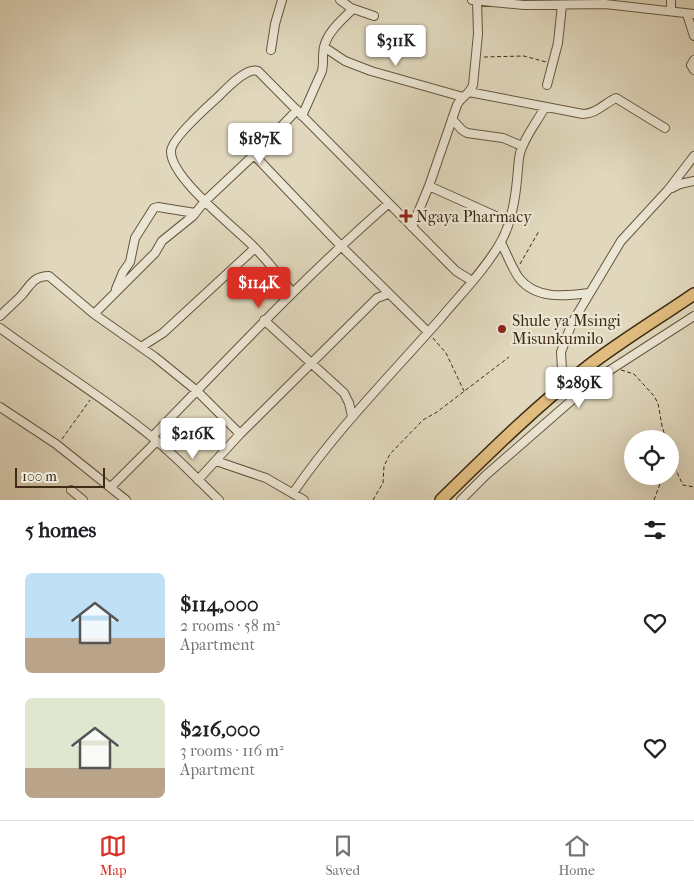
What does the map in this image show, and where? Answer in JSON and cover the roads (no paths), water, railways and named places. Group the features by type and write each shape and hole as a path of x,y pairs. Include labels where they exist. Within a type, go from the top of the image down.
{"highway":[{"path":"441,500 494,448 563,387 589,366 694,294"}],"street":[{"path":"271,50 275,24 282,0"},
{"path":"340,0 353,9 374,16"},
{"path":"412,227 429,186 457,105 473,85 478,34 476,0 562,6 573,2 605,4 691,14 694,36"},
{"path":"671,0 671,11"},
{"path":"547,85 558,43 562,6"},
{"path":"94,314 154,253 165,239 300,113 322,71 324,47 336,25 353,9"},
{"path":"324,47 345,61 371,71 466,94 588,114 616,98 665,128"},
{"path":"694,60 692,65 694,70"},
{"path":"292,292 255,248 205,201 178,172 172,157 171,150 180,135 231,84 246,73 254,70 258,71 456,271 472,282"},
{"path":"293,493 321,453 352,416 490,260 501,243 509,222 515,199 519,156 522,146 545,107"},
{"path":"452,119 467,133 503,138 522,146"},
{"path":"254,155 388,294 428,332"},
{"path":"563,387 561,352 564,340 589,293 621,241 668,190 694,156"},
{"path":"668,190 680,184 694,181"},
{"path":"429,186 509,222"},
{"path":"111,487 264,320 340,245 388,204"},
{"path":"114,294 123,272 130,262 136,238 154,208 195,213"},
{"path":"501,243 521,280 532,288 543,293 565,296 589,293"},
{"path":"141,347 156,338 255,248"},
{"path":"0,316 22,295 27,286 36,278 50,277 94,314 155,357 197,391 240,434"},
{"path":"377,298 380,285"},
{"path":"198,480 240,434 377,298 388,294"},
{"path":"462,500 486,475 579,394 613,368 694,316"},
{"path":"264,320 344,393 352,416"},
{"path":"0,328 95,393 155,439 219,500"},
{"path":"155,357 156,338"},
{"path":"0,407 58,445 126,500"},
{"path":"216,461 266,478 304,500"},
{"path":"71,490 83,500"}],"place":[{"name":"Ngaya Pharmacy","path":"406,216"},
{"name":"Shule ya Msingi Misunkumilo","path":"502,329"}]}
